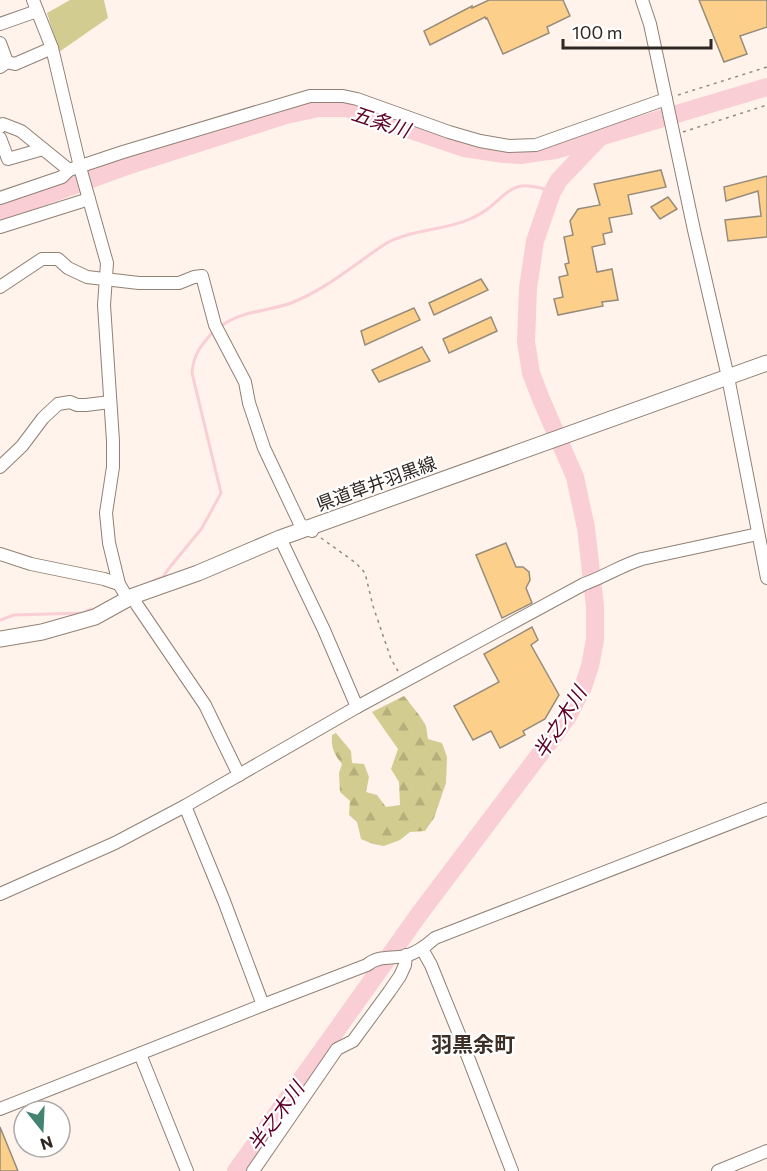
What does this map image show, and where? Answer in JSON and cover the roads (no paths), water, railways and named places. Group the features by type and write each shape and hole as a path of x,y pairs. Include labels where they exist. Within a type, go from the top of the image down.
{"main road":[{"name":"県道草井羽黒線","path":"0,639 42,632 95,617 130,597 198,573 280,538 309,530 767,363"}],"street":[{"path":"642,0 650,24 728,377 767,578"},
{"path":"0,24 35,5 52,48 77,169 88,195 108,263 104,305 113,466 106,513 109,543 119,584 137,605 205,705 240,775"},
{"path":"0,43 4,64 15,64 52,48"},
{"path":"0,198 62,177 123,152 310,96 343,96 357,99 449,132 509,146 536,145 666,99"},
{"path":"0,127 3,124 21,131 43,149 77,169"},
{"path":"0,138 9,159 43,149"},
{"path":"0,227 88,195"},
{"path":"0,287 42,259 58,259 68,268 87,277 139,284 179,283 202,276 215,326 244,382 264,448 300,524 309,530"},
{"path":"0,467 22,446 43,418 58,404 70,402 86,405 110,402"},
{"path":"0,894 115,843 185,806 357,707 584,584 626,564 758,534"},
{"path":"280,538 324,630 357,707"},
{"path":"0,554 31,564 119,584"},
{"path":"185,806 263,1005"},
{"path":"0,1109 367,965 374,959 406,956 422,949 435,938 767,809"},
{"path":"422,949 461,1039 512,1171"},
{"path":"253,1171 337,1049 353,1041 389,992 400,976 406,956"},
{"path":"140,1053 187,1171"},
{"path":"718,1171 767,1151"}],"waterway":[{"name":"五条川","path":"0,211 124,167 286,115 319,108 346,108 464,148 520,155 570,146 767,87"},
{"name":"半之木川","path":"236,1171 420,913 568,716 583,687 595,640 595,606 586,528 575,477 531,373 526,342 528,288 535,241 552,192 559,180 600,137"},
{"path":"221,326 238,317 304,298 385,244 405,235 470,219 485,211 517,187 533,186 552,192"},
{"path":"153,581 163,577 202,528 221,493 192,373 198,351 213,332"},
{"path":"0,620 14,615 83,613 91,609"}],"district":[{"name":"羽黒余町","path":"473,1043"}]}
